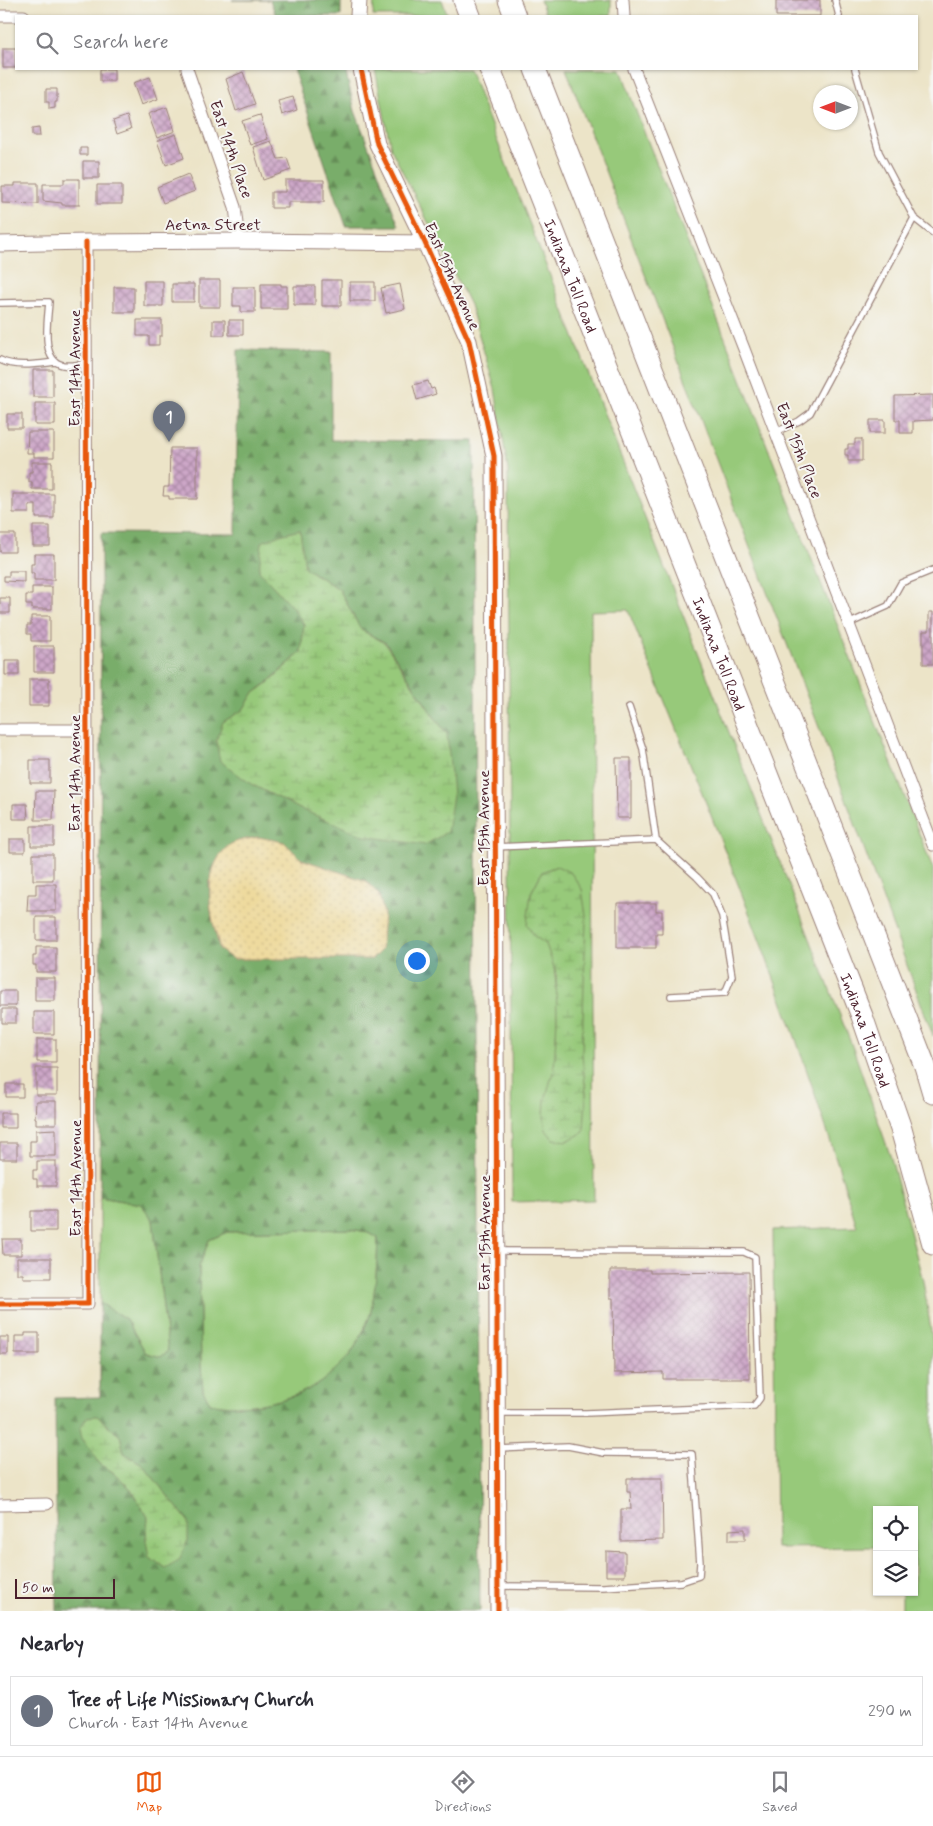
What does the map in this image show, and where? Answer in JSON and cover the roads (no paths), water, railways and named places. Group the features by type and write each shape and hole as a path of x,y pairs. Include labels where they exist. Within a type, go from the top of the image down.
{"highway":[{"path":"464,0 470,15"},
{"path":"509,0 515,15"},
{"name":"Indiana Toll Road","path":"490,70 862,1016 901,1129 933,1244"},
{"path":"535,70 922,1056 933,1094"}],"street":[{"path":"358,0 358,15"},
{"path":"623,0 624,15"},
{"path":"0,16 15,16"},
{"name":"East 14th Place","path":"187,70 235,207 239,241"},
{"name":"East 15th Avenue","path":"361,70 377,144 425,243 469,341 494,456 498,1611"},
{"name":"East 15th Place","path":"634,70 776,432 933,845"},
{"name":"Aetna Street","path":"0,244 239,241 425,243"},
{"name":"East 14th Avenue","path":"0,1304 88,1304 86,242"},
{"path":"0,730 86,730"},
{"path":"0,1505 47,1504"}],"lane":[{"path":"834,0 839,15"},
{"path":"855,70 879,152 914,218 933,233"},
{"path":"776,432 800,421 810,412 914,218"},
{"path":"0,303 49,302 47,348 55,362"},
{"path":"0,360 7,364 55,362 62,365 87,364"},
{"path":"848,624 888,606 901,583 933,570"},
{"path":"629,707 643,749 656,840 713,894 722,916 732,976 725,993 671,996"},
{"path":"496,847 656,840"},
{"path":"497,1251 744,1252 755,1257 760,1398 754,1406 586,1413 497,1413"},
{"path":"497,1449 568,1446 604,1452 692,1454 700,1563 699,1576 682,1582 603,1587 498,1586"}],"place":[{"name":"Tree of Life Missionary Church","path":"169,442"}]}
